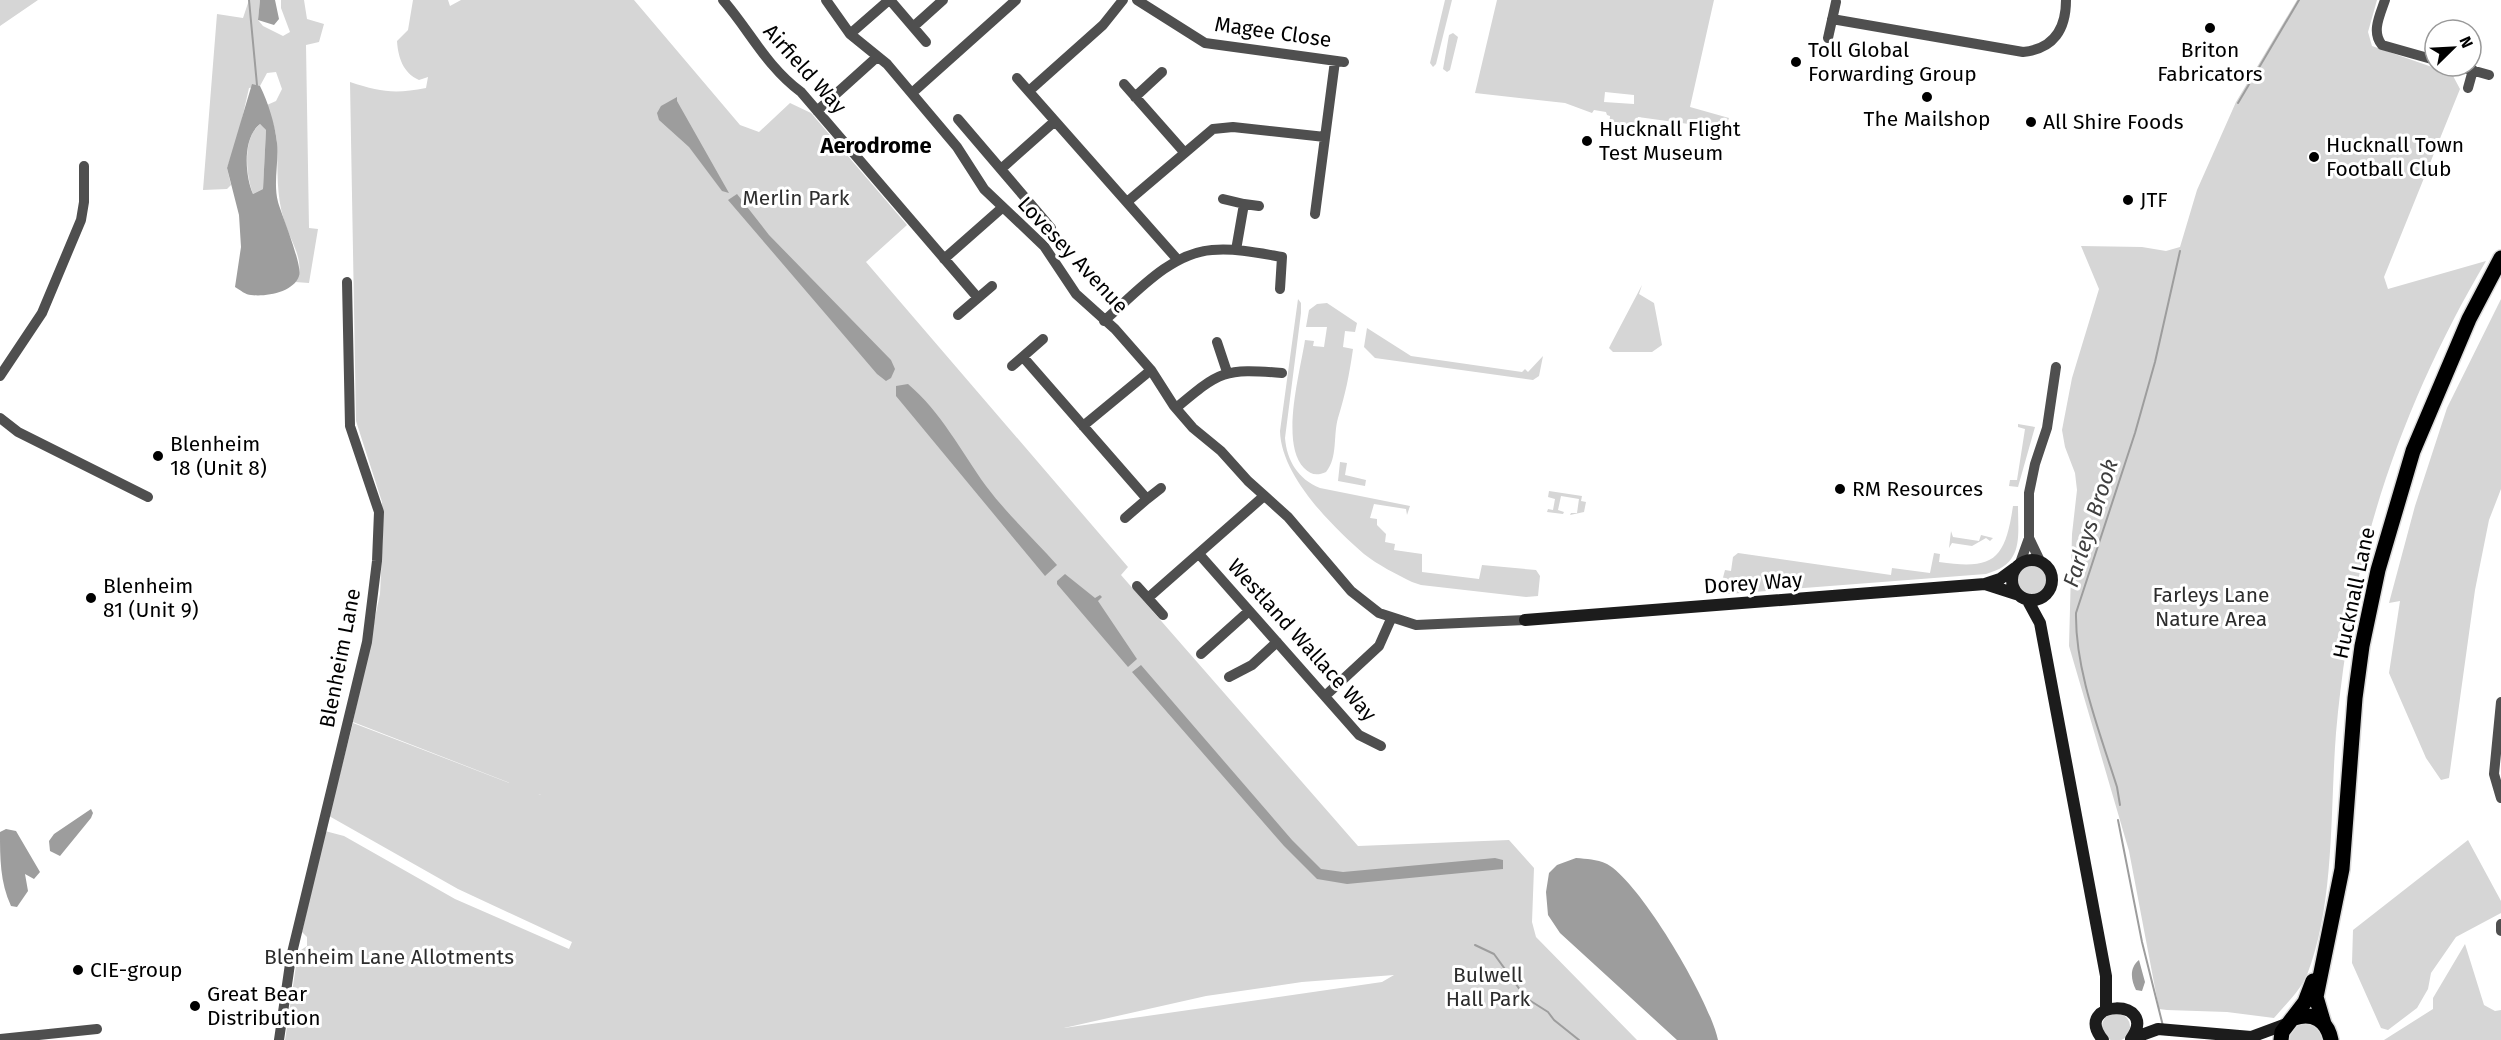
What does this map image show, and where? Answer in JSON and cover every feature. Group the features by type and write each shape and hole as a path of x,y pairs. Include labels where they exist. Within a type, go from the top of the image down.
{"main road":[{"name":"Hucknall Lane","path":"2281,1040 2290,1021 2305,1002 2333,922 2342,869 2355,698 2362,646 2392,514 2421,430 2469,319 2501,258"},
{"name":"Hucknall Lane","path":"2323,956 2316,996 2331,1040"},
{"path":"2290,1021 2310,1016 2324,1024"}],"street":[{"name":"Airfield Way","path":"723,0 784,80 801,92 978,298"},
{"name":"Lovesey Avenue","path":"826,0 850,34 877,57 912,93 957,147 984,189 1026,226 1044,246 1076,294 1150,370 1193,428 1221,451 1248,481 1288,517 1351,591 1380,614 1391,619"},
{"path":"850,34 890,0 926,42"},
{"path":"913,27 943,0"},
{"path":"912,93 1016,0"},
{"path":"1029,91 1103,25 1123,0"},
{"name":"Magee Close","path":"1137,0 1206,43 1339,61 1325,137"},
{"path":"1833,19 2023,52 2039,49 2055,38 2065,19 2066,0"},
{"path":"2385,0 2376,30 2377,39 2382,45 2423,57"},
{"path":"1828,38 1836,2"},
{"path":"817,111 877,57"},
{"path":"1135,97 1162,72"},
{"path":"2483,73 2489,75"},
{"path":"1017,78 1178,259"},
{"path":"2468,88 2471,78"},
{"path":"1124,84 1184,152"},
{"path":"958,119 1051,228"},
{"path":"1001,169 1055,121"},
{"path":"1127,202 1204,135 1223,127 1325,137 1315,214"},
{"path":"0,376 38,320 77,230 84,202 84,166"},
{"path":"1223,200 1259,206"},
{"path":"1236,250 1244,204"},
{"path":"944,259 1003,207"},
{"path":"1104,321 1178,259 1204,251 1236,250 1282,257 1280,290"},
{"name":"Blenheim Lane","path":"279,1040 291,957 367,642 376,572 379,512 350,426 347,282"},
{"path":"958,315 992,286"},
{"path":"1012,366 1043,339"},
{"path":"1217,342 1227,372"},
{"path":"1023,357 1148,499"},
{"path":"2050,589 2041,599 2028,600 2016,594 2011,581 2029,538 2029,493 2035,464 2047,428 2056,367"},
{"path":"1176,408 1206,382 1227,372 1241,369 1282,373"},
{"path":"1083,426 1150,370"},
{"path":"0,418 18,432 148,497"},
{"path":"1125,518 1161,488"},
{"path":"1148,598 1264,496"},
{"path":"2029,538 2040,561 2050,570 2052,576 2040,623"},
{"name":"Westland Wallace Way","path":"1199,554 1359,735 1381,746"},
{"path":"2018,566 2027,560 2040,561"},
{"name":"Dorey Way","path":"1525,620 1985,584 2000,579 2018,566"},
{"name":"Dorey Way","path":"1985,584 2016,594"},
{"path":"1137,586 1163,615"},
{"path":"2028,600 2040,623 2106,976 2106,1010 2098,1020 2097,1027 2103,1040"},
{"path":"1201,654 1250,611"},
{"path":"1325,696 1379,646 1391,619 1430,625 1525,620"},
{"path":"1229,677 1252,665 1277,642"},
{"path":"2501,702 2493,774 2501,798"},
{"path":"2501,924 2501,931"},
{"path":"2106,976 2122,1007 2134,1017 2158,1029 2254,1038 2290,1021"},
{"path":"2106,1010 2122,1007"},
{"path":"2131,1039 2136,1028 2134,1017"},
{"path":"0,1039 80,1036 96,1029"},
{"path":"2131,1039 2158,1029"}],"green space":[{"path":"0,0 38,0 0,26"},
{"path":"249,0 260,0 258,20 263,26 283,36 290,32 281,8 281,0 304,0 307,19 324,24 319,42 306,45 309,228 318,229 309,283 295,282 299,259 284,220 280,201 277,141 267,105 276,101 282,89 276,72 267,73 260,86 249,88 237,141 227,168 231,185 227,189 203,190 217,14 243,18"},
{"path":"413,0 448,0 450,6 461,0 634,0 740,125 759,132 790,103 811,113 907,225 866,262 1128,567 1121,575 1358,846 1509,840 1534,868 1532,922 1536,937 1637,1040 285,1040 298,952 307,946 307,937 302,932 325,831 344,836 455,899 569,949 572,942 458,889 329,816 353,723 541,795 353,722 380,594 383,532 382,502 356,421 350,82 388,91 426,88 428,77 419,80 414,77 405,69 400,59 397,41 408,30","holes":["1394,975 1382,982 1064,1028 1206,996 1302,982"]},
{"path":"1445,0 1452,0 1436,64 1433,67 1430,63"},
{"path":"1497,0 1714,0 1690,107 1729,118 1725,129 1638,117 1637,132 1609,129 1610,116 1606,112 1594,110 1592,113 1565,103 1475,93","holes":["1605,92 1634,95 1634,104 1604,102"]},
{"name":"Farleys Lane Nature Area","path":"2297,0 2377,0 2368,32 2372,46 2423,64 2423,78 2454,78 2460,89 2384,277 2388,289 2486,261 2429,369 2398,445 2372,523 2362,562 2343,669 2334,762 2330,856 2322,918 2307,975 2274,1018 2227,1012 2159,1009 2129,851 2069,646 2072,534 2077,490 2075,473 2065,447 2062,430 2072,378 2099,289 2081,246 2142,247 2166,251 2180,247 2197,190 2236,102"},
{"path":"1453,33 1458,37 1450,70 1447,72 1443,69 1449,35"},
{"path":"260,124 266,130 263,189 253,194 247,167 248,148 254,131"},
{"path":"1642,285 1639,294 1654,303 1662,345 1652,352 1613,352 1609,348"},
{"path":"1298,299 1301,303 1301,313 1285,438 1288,454 1295,468 1306,480 1320,488 1410,506 1407,515 1406,509 1374,504 1370,518 1377,519 1377,525 1386,534 1385,542 1395,544 1394,550 1422,554 1422,572 1479,579 1482,565 1536,570 1540,576 1538,596 1526,597 1421,585 1412,582 1364,554 1310,499 1289,465 1280,431"},
{"path":"2501,299 2501,489 2489,520 2475,590 2449,778 2441,780 2426,758 2389,673 2400,601 2389,603 2415,506 2447,408"},
{"path":"1327,303 1357,323 1355,332 1345,331 1343,347 1353,349 1332,460 1326,472 1317,474 1304,468 1297,457 1292,425 1305,340 1314,341 1313,346 1324,347 1327,327 1306,327 1309,310 1317,304"},
{"path":"1367,328 1411,356 1522,372 1525,369 1528,372 1543,356 1539,376 1533,380 1375,358 1364,347"},
{"path":"2018,424 2035,427 2018,487 2009,486 2010,480 2017,480 2025,429 2018,427"},
{"path":"1340,462 1347,463 1345,475 1366,480 1365,486 1338,481"},
{"path":"1549,491 1582,496 1581,501 1586,502 1584,512 1570,515 1577,513 1579,499 1561,496 1558,510 1564,512 1563,514 1547,512 1548,509 1553,510 1555,499 1548,497"},
{"path":"2013,506 2018,506 2018,539 2013,557 1998,570 1986,574 1728,594 1721,585 1725,570 1731,571 1733,557 1738,553 1891,575 1892,568 1930,573 1934,553 1940,554 1939,562 1973,564 1984,562 2001,550 2006,539"},
{"path":"1951,531 1953,537 1979,541 1981,535 1993,538 1990,541 1986,538 1972,546 1952,543 1949,548"},
{"path":"2032,566 2043,570 2047,581 2043,592 2032,596 2021,592 2017,581 2021,570"},
{"path":"2468,840 2501,901 2501,913 2456,937 2431,973 2428,989 2417,1008 2388,1030 2381,1028 2352,963 2353,930"},
{"path":"2465,944 2484,1005 2495,1011 2501,1010 2501,1040 2384,1040 2433,1009 2433,998"},
{"path":"2116,1013 2126,1017 2130,1027 2126,1037 2116,1041 2106,1037 2102,1027 2106,1017"},
{"path":"2300,1021 2318,1025 2325,1040 2285,1040"}],"shaded area":[{"path":"260,0 275,0 279,19 274,25 258,20"},
{"path":"252,84 260,86 271,113 276,136 278,202 299,271 296,281 286,290 257,295 247,294 235,287 241,247 239,215 227,168","holes":["260,124 266,130 263,189 253,194 247,168 250,138"]},
{"path":"677,97 677,101 729,193 722,191 689,147 659,120 657,113 661,106"},
{"path":"737,194 769,235 891,360 895,369 891,378 886,381 877,374 728,200"},
{"path":"908,384 941,419 994,496 1057,565 1045,576 896,396 896,386"},
{"path":"1065,574 1095,598 1100,595 1102,597 1098,601 1137,659 1128,667 1057,584 1057,581"},
{"path":"1141,665 1292,840 1321,869 1343,872 1495,858 1503,860 1503,869 1347,884 1317,879 1284,846 1132,672"},
{"path":"91,809 93,813 91,818 60,856 50,851 49,841 54,834"},
{"path":"6,829 16,831 40,872 34,879 25,874 28,891 17,907 11,906 1,870 0,832"},
{"path":"1576,858 1607,864 1621,875 1638,894 1688,972 1702,999 1718,1040 1677,1040 1560,933 1548,915 1546,892 1549,873 1557,865"},
{"path":"2139,960 2145,982 2142,991 2136,990 2132,978 2132,970"}],"waterway":[{"path":"249,0 257,85"},
{"path":"2238,103 2299,0"},
{"name":"Farleys Brook","path":"2120,805 2117,787 2084,679 2076,613 2135,433 2155,362 2180,251"},
{"name":"Farleys Brook","path":"2118,820 2142,942 2163,1026"},
{"path":"1475,945 1494,954 1526,998 1548,1012 1554,1020 1579,1040"}],"place":[{"name":"Briton Fabricators","path":"2210,28"},
{"name":"Toll Global Forwarding Group","path":"1796,62"},
{"name":"The Mailshop","path":"1927,97"},
{"name":"All Shire Foods","path":"2031,122"},
{"name":"Hucknall Flight Test Museum","path":"1587,141"},
{"name":"Hucknall Town Football Club","path":"2314,157"},
{"name":"JTF","path":"2128,200"},
{"name":"Blenheim 18 (Unit 8)","path":"158,456"},
{"name":"RM Resources","path":"1840,489"},
{"name":"Blenheim 81 (Unit 9)","path":"91,598"},
{"name":"CIE-group","path":"78,970"},
{"name":"Great Bear Distribution","path":"195,1006"}],"district":[{"name":"Aerodrome","path":"876,145"}],"park label":[{"name":"Merlin Park","path":"796,198"},
{"name":"Blenheim Lane Allotments","path":"389,957"},
{"name":"Bulwell Hall Park","path":"1488,987"}]}
